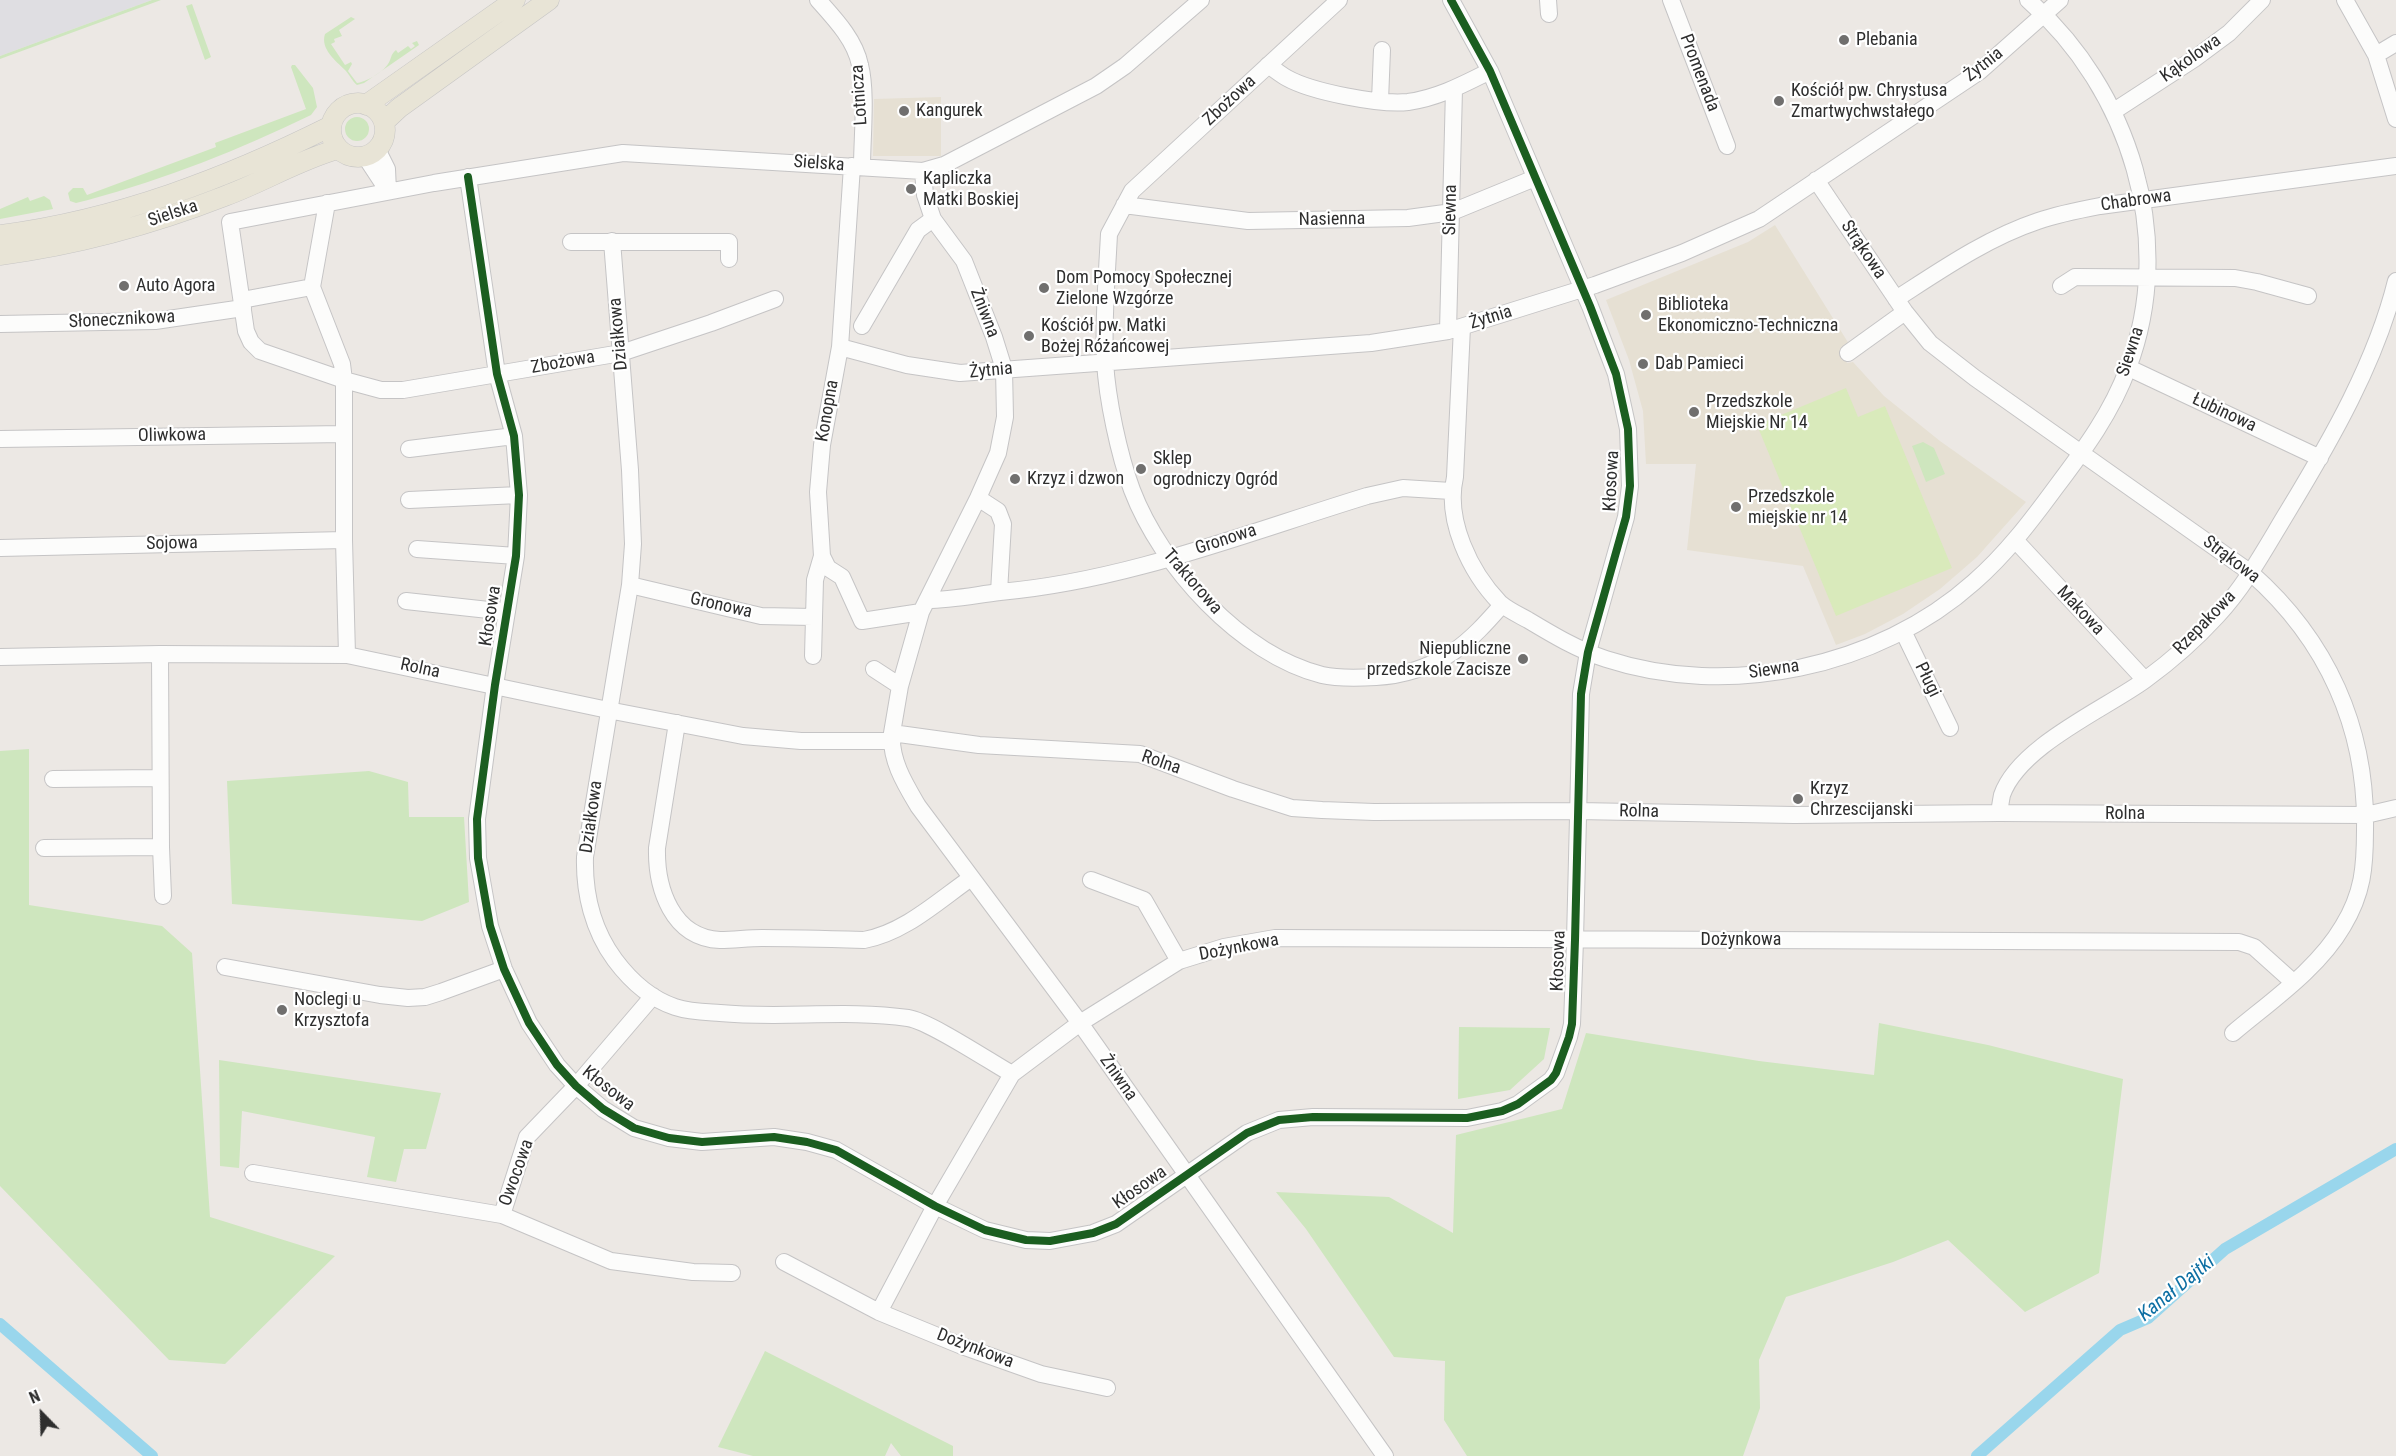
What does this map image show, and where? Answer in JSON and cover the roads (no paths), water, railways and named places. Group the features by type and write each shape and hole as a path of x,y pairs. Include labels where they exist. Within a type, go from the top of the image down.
{"main road":[{"name":"Sielska","path":"0,235 78,221 222,177 331,126 334,118 344,107 358,103 366,105 516,0"},
{"path":"384,122 399,108 549,0"},
{"path":"331,126 334,142 338,148 351,156 371,153 384,137 384,122 374,108 366,105"},
{"name":"Sielska","path":"0,255 79,241 166,218 227,196 315,155 338,148"}],"street":[{"name":"Lotnicza","path":"818,0 839,24 853,46 860,65 862,84 857,166"},
{"name":"Sielska","path":"230,222 388,191 623,153 923,171 944,165 1096,86 1125,66 1201,0"},
{"name":"Zbożowa","path":"1124,205 1132,191 1339,0"},
{"name":"Kłosowa","path":"468,177 497,374 514,436 519,495 516,556 495,685 477,819 478,858 490,926 504,969 529,1023 558,1065 576,1086 603,1109 634,1128 669,1138 702,1142 774,1137 807,1142 836,1150 935,1206 985,1230 1026,1240 1050,1241 1093,1233 1116,1224 1247,1133 1279,1120 1313,1117 1467,1118 1502,1111 1518,1104 1557,1073 1572,1024 1581,694 1588,652 1626,517 1630,464 1628,429 1620,388 1606,344 1490,71 1451,0"},
{"name":"Promenada","path":"1671,0 1727,146"},
{"name":"Siewna","path":"1454,89 1452,212 1455,477 1451,491 1466,554 1482,581 1502,605 1588,652 1608,660 1657,671 1731,676 1779,672 1822,662 1903,631 1971,585 2016,542 2082,452 2106,415 2128,368 2141,320 2147,278 2148,239 2137,174 2114,111 2080,56 2044,14 2028,0"},
{"name":"Żytnia","path":"840,347 907,365 960,373 1371,343 1455,329 1582,289 1682,253 1753,222 1980,71 2060,0"},
{"name":"Kąkolowa","path":"2114,111 2194,59 2229,33 2262,0"},
{"path":"2345,0 2376,55 2396,119"},
{"path":"2376,55 2396,44"},
{"path":"1380,101 1382,50"},
{"path":"1268,65 1288,79 1327,91 1380,101 1407,102 1454,89 1490,71"},
{"path":"371,153 388,191"},
{"name":"Konopna","path":"813,656 815,580 822,556 818,492 822,445 840,347 857,166"},
{"name":"Chabrowa","path":"1848,353 1901,305 1963,256 2036,222 2100,206 2396,166"},
{"name":"Żniwna","path":"923,171 925,195 933,219 964,261 994,337 1004,369 1005,417 998,453 924,606 900,686 892,737 899,772 918,806 1080,1023 1385,1456"},
{"name":"Nasienna","path":"1124,205 1248,221 1408,218 1452,212 1535,178"},
{"name":"Strąkowa","path":"1816,180 1901,305 1930,343 1975,378 2251,573 2272,591 2297,620 2337,687 2359,749 2364,782 2366,815 2361,889 2343,926 2326,951 2233,1033"},
{"path":"327,203 312,287 342,364 344,380 347,655"},
{"name":"Traktorowa","path":"1124,205 1109,234 1105,362 1121,457 1144,518 1168,559 1220,616 1246,637 1284,660 1322,675 1357,678 1390,676 1421,668 1452,653 1480,630 1502,605"},
{"path":"862,326 918,230 933,219"},
{"name":"Zbożowa","path":"230,222 246,331 251,342 260,351 344,380 381,390 403,390 621,352 711,323 775,299"},
{"name":"Działkowa","path":"612,241 632,533 630,585 585,857 588,901 608,950 625,973 653,996 674,1007 691,1011 731,1014 857,1015 910,1018 1012,1074"},
{"path":"571,242 729,242 729,259"},
{"path":"2061,286 2075,277 2235,278 2308,296"},
{"name":"Rzepakowa","path":"1999,813 2003,794 2016,771 2037,750 2145,680 2178,654 2217,616 2251,573 2320,458 2377,344 2396,281"},
{"name":"Słonecznikowa","path":"0,324 155,321 243,304 312,287"},
{"name":"Łubinowa","path":"2128,368 2320,458"},
{"name":"Oliwkowa","path":"0,439 344,434"},
{"path":"409,449 514,436"},
{"name":"Gronowa","path":"822,556 828,568 842,577 862,621 948,600 1108,575 1168,559 1357,499 1403,488 1451,491"},
{"path":"409,500 519,495"},
{"path":"978,498 998,511 1004,524 999,592"},
{"name":"Sojowa","path":"0,548 344,540"},
{"name":"Makowa","path":"2016,542 2145,680"},
{"path":"417,549 516,556"},
{"name":"Gronowa","path":"630,585 761,616 813,617"},
{"path":"406,601 507,612"},
{"name":"Pługi","path":"1903,631 1950,728"},
{"path":"160,654 163,896"},
{"name":"Rolna","path":"0,657 160,654 347,655 743,736 801,741 892,737 979,745 1140,754 1233,789 1292,808 1395,812 1578,811 1794,815 1999,813 2366,815 2396,808"},
{"path":"874,669 900,686"},
{"path":"677,723 657,848 657,867 660,885 672,911 693,932 719,940 756,938 864,940 882,937 898,929 971,878"},
{"path":"53,779 160,778"},
{"path":"44,848 161,848"},
{"name":"Dożynkowa","path":"1091,880 1144,900 1179,961"},
{"name":"Dożynkowa","path":"879,1312 935,1206 1012,1074 1080,1023 1179,961 1224,947 1275,938 2002,939 2239,942 2254,947 2293,982"},
{"path":"225,967 408,998 433,994 504,969"},
{"name":"Owocowa","path":"502,1215 527,1137 576,1086 653,996"},
{"name":"Owocowa","path":"253,1173 502,1215 611,1261 693,1272 732,1273"},
{"name":"Dożynkowa","path":"784,1262 879,1312 962,1346 1041,1374 1107,1388"}],"waterway":[{"name":"Kanał Dajtki","path":"1977,1456 2120,1330 2148,1318 2225,1249 2396,1149"},
{"name":"Kanał Dajtki","path":"0,1324 152,1456"}],"place":[{"name":"Plebania","path":"1844,40"},
{"name":"Kościół pw. Chrystusa Zmartwychwstałego","path":"1779,101"},
{"name":"Kangurek","path":"904,111"},
{"name":"Kapliczka Matki Boskiej","path":"911,189"},
{"name":"Auto Agora","path":"124,286"},
{"name":"Dom Pomocy Społecznej Zielone Wzgórze","path":"1044,288"},
{"name":"Biblioteka Ekonomiczno-Techniczna","path":"1646,315"},
{"name":"Kościół pw. Matki Bożej Różańcowej","path":"1029,336"},
{"name":"Dab Pamieci","path":"1643,364"},
{"name":"Przedszkole Miejskie Nr 14","path":"1694,412"},
{"name":"Sklep ogrodniczy Ogród","path":"1141,469"},
{"name":"Krzyz i dzwon","path":"1015,479"},
{"name":"Przedszkole miejskie nr 14","path":"1736,507"},
{"name":"Niepubliczne przedszkole Zacisze","path":"1523,659"},
{"name":"Krzyz Chrzescijanski","path":"1798,799"},
{"name":"Noclegi u Krzysztofa","path":"282,1010"}]}
